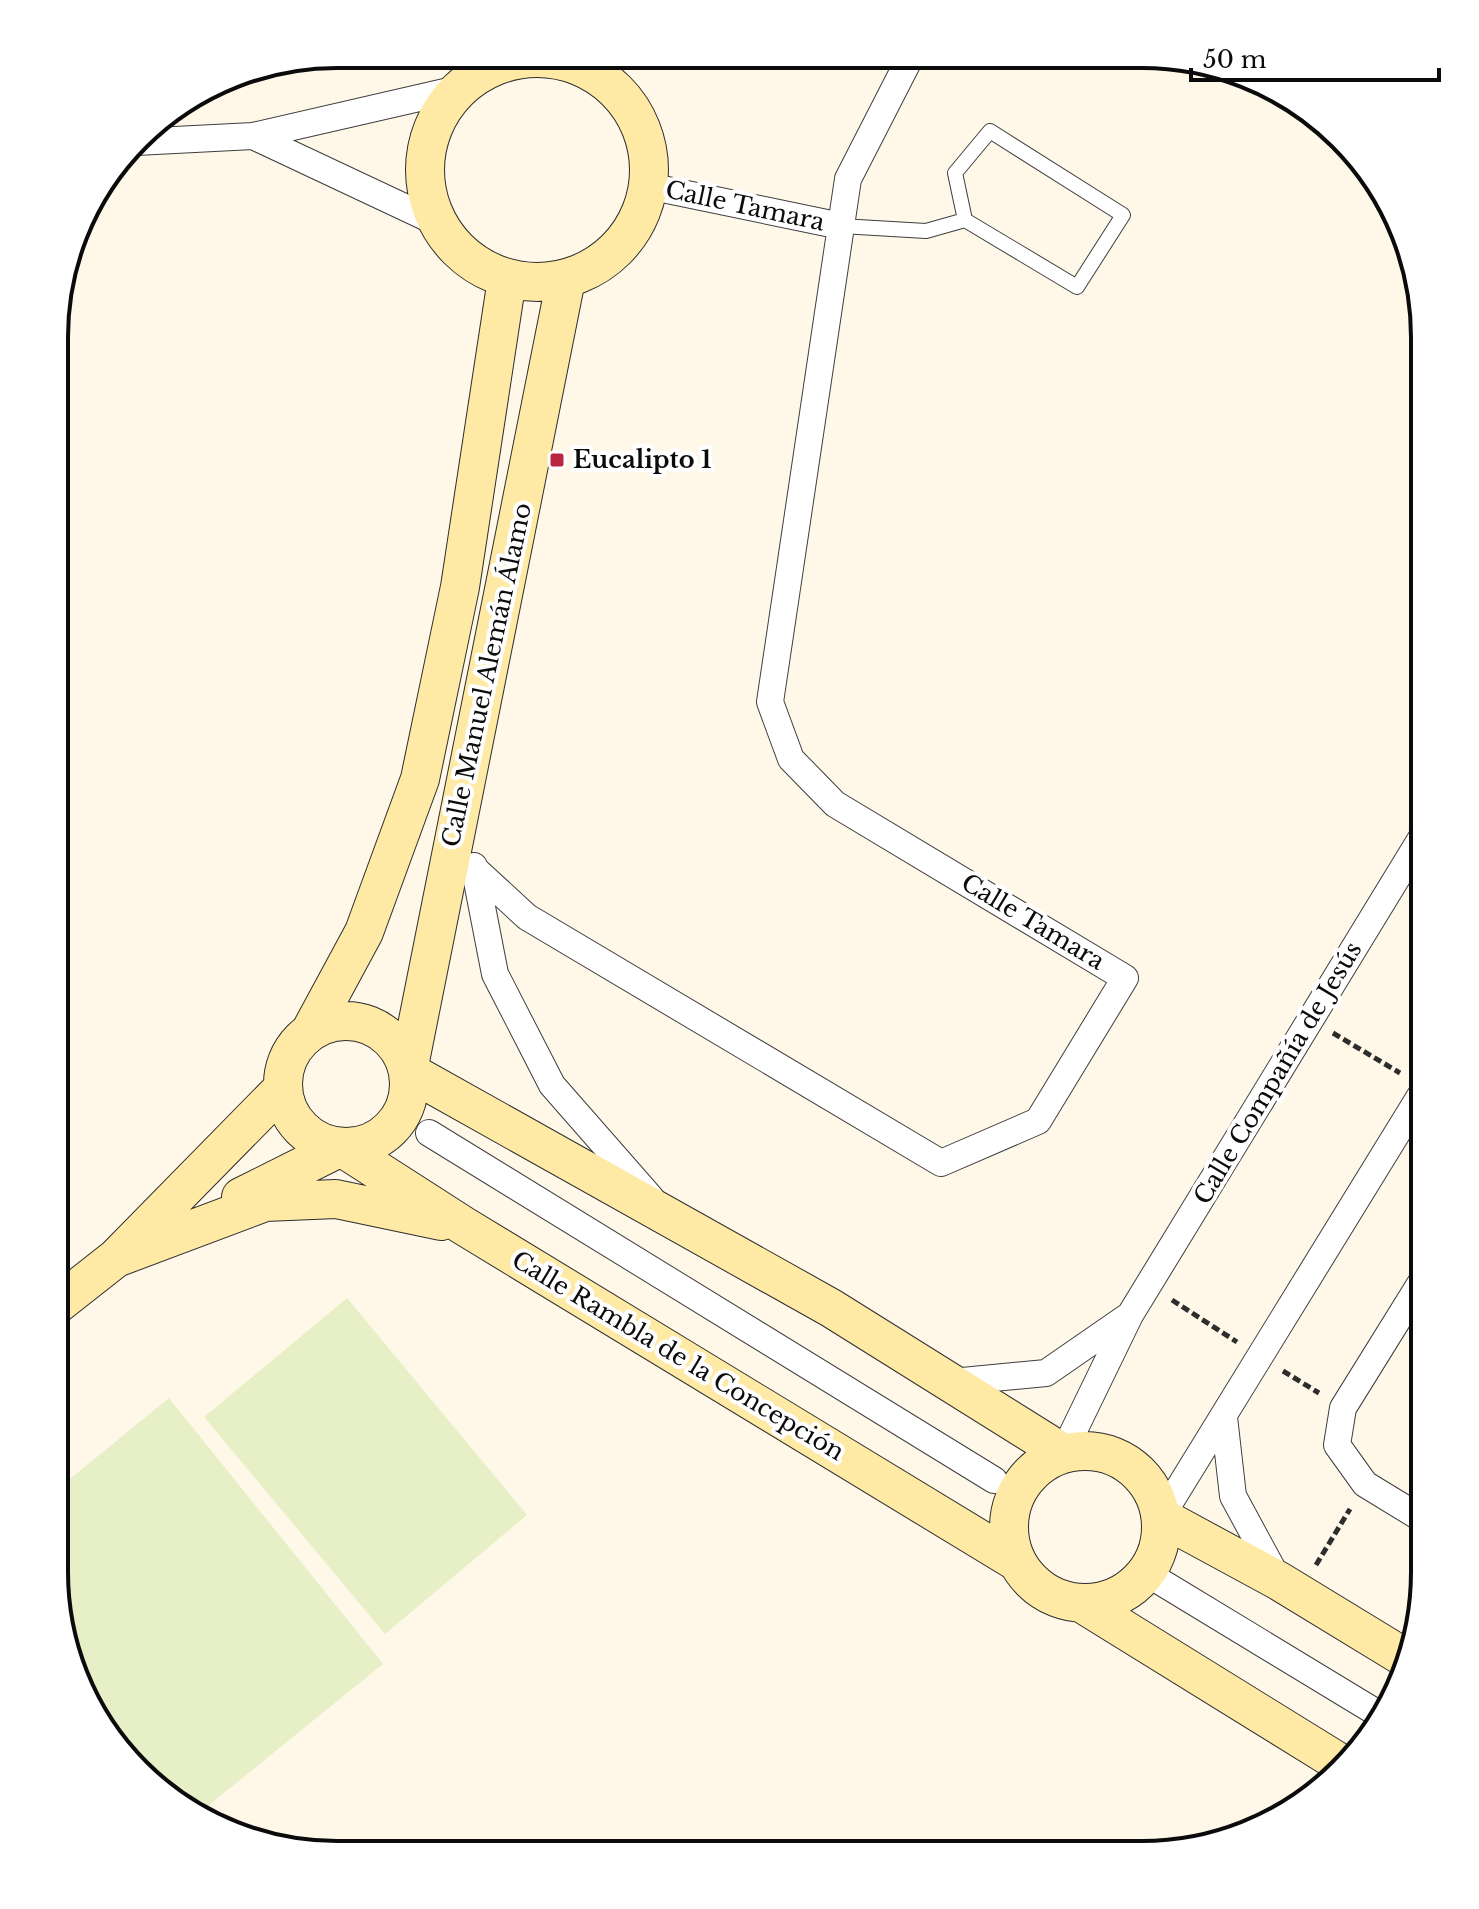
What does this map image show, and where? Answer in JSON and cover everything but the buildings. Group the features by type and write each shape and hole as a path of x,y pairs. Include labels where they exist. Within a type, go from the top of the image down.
{"street":[{"path":"488,68 458,89 436,117 425,151 425,187 436,222 465,258 507,279 546,283 566,279 596,266 621,245 639,218 648,186 647,145 631,107 607,68"},
{"name":"Calle Tamara","path":"476,870 527,917 941,1163 1038,1121 1125,978 835,804 791,759 770,702 848,179 905,68"},
{"path":"153,141 253,136 458,89"},
{"path":"253,136 436,222"},
{"name":"Calle Tamara","path":"648,186 841,226"},
{"name":"Calle Manuel Alemán Álamo","path":"310,1032 364,932 420,779 460,587 507,279"},
{"name":"Calle Manuel Alemán Álamo","path":"408,1071 566,279"},
{"path":"456,826 476,870 495,974 552,1085 661,1210"},
{"name":"Calle Compañía de Jesús","path":"1063,1453 1130,1315 1411,855"},
{"path":"341,1147 308,1134 287,1106 283,1088 285,1066 294,1047 310,1032 326,1024 361,1022 392,1040 408,1071 661,1210 952,1382 1063,1453"},
{"path":"116,1258 341,1147 360,1145 393,1126 403,1109 408,1071"},
{"path":"68,1296 116,1258 283,1088"},
{"path":"1161,1517 1224,1417 1410,1097"},
{"path":"429,1133 994,1480"},
{"name":"Calle Rambla de la Concepción","path":"341,1147 464,1226 1017,1562"},
{"path":"116,1258 265,1202 336,1199 464,1226"},
{"path":"1410,1300 1343,1408 1337,1445 1365,1484 1410,1511"},
{"name":"Calle Compañía de Jesús","path":"952,1382 1046,1373 1130,1315"},
{"path":"1224,1417 1233,1496 1279,1581"},
{"path":"1083,1604 1115,1597 1142,1578 1158,1550 1161,1517 1150,1486 1127,1462 1096,1451 1063,1453 1039,1465 1021,1485 1010,1509 1009,1536 1017,1562 1033,1584 1056,1598 1083,1604 1334,1759"},
{"path":"1161,1517 1279,1581 1398,1654"},
{"path":"1161,1582 1372,1710"}],"lane":[{"path":"841,226 926,231 965,220 1077,287 1123,215 990,131 955,173 965,220"}],"path":[{"path":"1310,1019 1410,1079"}],"green space":[{"path":"347,1298 527,1515 385,1634 204,1417"},
{"path":"169,1398 383,1664 206,1807 202,1805 147,1762 124,1736 104,1707 88,1675 70,1607 68,1481"}],"place":[{"name":"Eucalipto 1","path":"557,460"}]}
